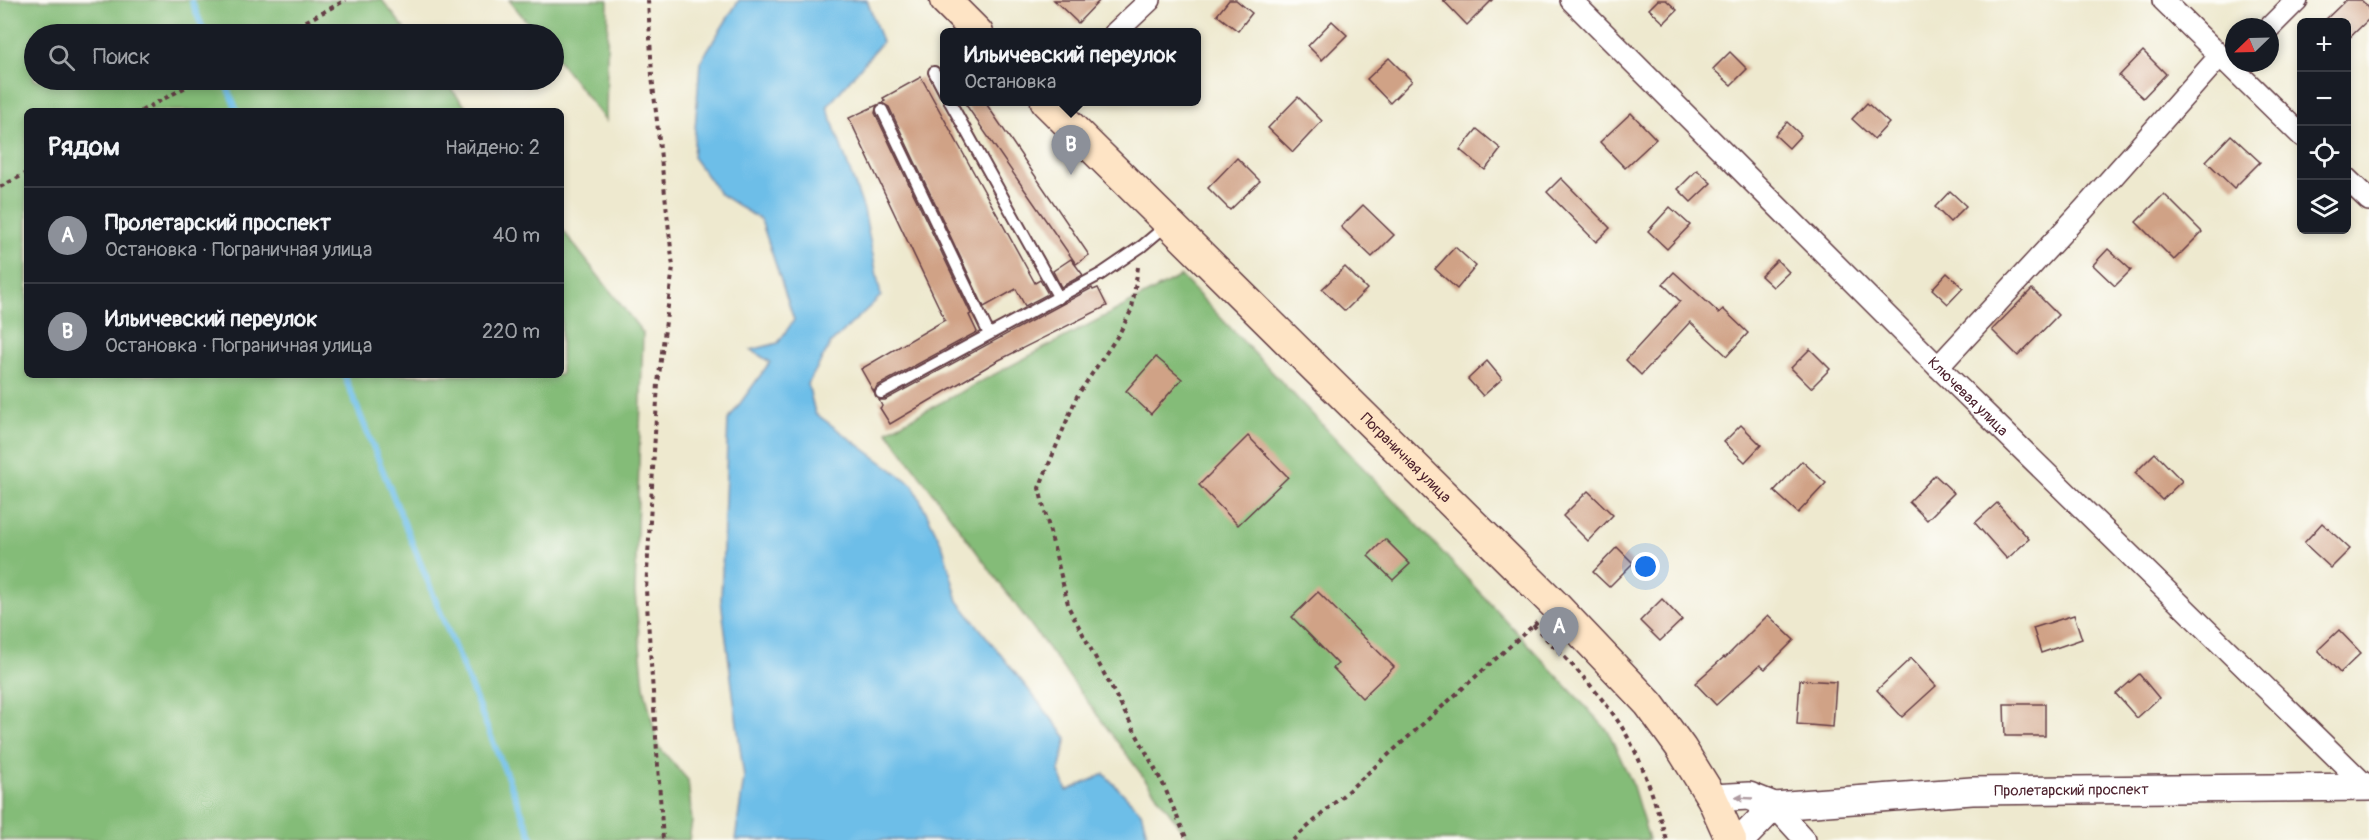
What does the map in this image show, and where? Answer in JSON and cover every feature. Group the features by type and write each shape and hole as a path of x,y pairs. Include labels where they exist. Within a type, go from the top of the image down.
{"main road":[{"path":"945,0 973,28"},
{"name":"Пограничная улица","path":"1050,106 1555,605 1649,704 1682,748 1712,798 1731,840"}],"street":[{"path":"1120,28 1150,0"},
{"name":"Ключевая улица","path":"1571,0 1938,367 2368,788"},
{"path":"2163,0 2225,60"},
{"path":"2279,18 2297,0"},
{"path":"1938,367 2085,208 2225,66"},
{"path":"2237,72 2297,132"},
{"path":"2348,180 2369,200"},
{"name":"Пролетарский проспект","path":"1712,798 1749,796 1774,806 1972,791 2368,788"},
{"path":"1741,840 1774,806 1805,840"}],"lane":[{"path":"934,72 940,83"},
{"path":"952,106 1059,298"},
{"path":"882,110 989,334"},
{"path":"881,393 1101,274 1170,224"}],"path":[{"path":"301,24 346,0"},
{"path":"648,0 652,76 673,267 658,383 646,590 663,840"},
{"path":"147,108 180,90"},
{"path":"0,188 24,175"},
{"path":"1142,246 1132,309 1119,334 1077,396 1038,488 1069,608 1164,786 1187,840"},
{"path":"1293,840 1555,605"},
{"path":"1533,625 1594,689 1623,729 1647,778 1667,840"}],"green space":[{"path":"0,0 382,0 401,24 24,24 24,90 452,90 467,108 24,108 24,378 564,378 564,232 643,333 635,593 644,687 658,746 688,780 692,822 689,840 0,840"},
{"path":"509,0 608,0 606,121 564,68 564,24 529,24"},
{"path":"1181,276 1409,516 1608,731 1632,783 1649,840 1190,840 887,431"}],"water":[{"path":"739,0 867,0 882,42 827,107 864,210 881,296 831,343 808,384 815,413 913,485 943,547 958,601 1067,738 1059,771 1067,791 1104,774 1141,812 1149,840 735,840 744,778 721,600 728,420 770,362 751,350 778,343 794,320 761,220 720,194 693,157 700,62"}],"building":[{"path":"1054,0 1100,0 1078,23"},
{"path":"1229,0 1236,0 1252,13 1238,31 1217,15"},
{"path":"1443,0 1492,0 1467,25"},
{"path":"1658,0 1666,0 1677,10 1664,23 1649,9"},
{"path":"2346,0 2361,0 2369,8 2369,19 2351,36 2351,18 2327,18"},
{"path":"1332,21 1347,35 1322,60 1308,46"},
{"path":"2143,51 2166,74 2143,98 2119,76"},
{"path":"1730,52 1747,69 1731,85 1713,69"},
{"path":"1389,58 1412,81 1390,103 1367,79"},
{"path":"921,77 1035,283 1040,280 1048,294 1025,306 1016,289 984,307 889,107 881,103 885,101 883,98"},
{"path":"1298,97 1322,121 1293,152 1268,128"},
{"path":"1867,103 1889,123 1874,139 1852,119"},
{"path":"877,105 875,113 971,314 969,315 977,332 877,386 874,392 861,369 945,320 849,118"},
{"path":"967,106 988,106 1089,255 1076,264"},
{"path":"1631,113 1656,139 1625,168 1600,142"},
{"path":"1787,122 1801,135 1789,148 1775,135"},
{"path":"1477,129 1501,149 1485,170 1460,150"},
{"path":"2231,135 2260,162 2234,188 2206,161"},
{"path":"1237,158 1260,181 1230,210 1208,188"},
{"path":"1697,170 1711,183 1691,202 1678,189"},
{"path":"1561,178 1610,228 1596,242 1547,192"},
{"path":"1950,191 1966,206 1950,222 1935,207"},
{"path":"2164,194 2202,232 2174,260 2136,222"},
{"path":"1363,205 1394,235 1372,257 1341,227"},
{"path":"1670,207 1690,225 1667,249 1648,231"},
{"path":"1455,247 1476,266 1457,289 1435,269"},
{"path":"2108,249 2131,270 2115,286 2093,265"},
{"path":"1071,259 1083,275 1061,287 1053,271"},
{"path":"1777,260 1789,272 1773,287 1761,276"},
{"path":"1345,267 1367,289 1345,311 1322,289"},
{"path":"1674,272 1719,313 1723,309 1748,333 1727,356 1690,322 1641,375 1626,360 1680,301 1663,284"},
{"path":"1947,273 1963,288 1948,304 1932,289"},
{"path":"1092,288 1093,290 1098,288 1107,306 997,361 890,424 880,408 882,406 879,400 885,400"},
{"path":"2032,289 2058,315 2018,356 1992,330"},
{"path":"1810,349 1830,369 1811,388 1791,368"},
{"path":"1156,357 1182,379 1151,414 1126,391"},
{"path":"1487,361 1502,379 1483,396 1468,379"},
{"path":"1741,425 1761,445 1745,462 1724,442"},
{"path":"1248,436 1288,477 1238,525 1199,485"},
{"path":"2155,453 2182,481 2162,500 2135,473"},
{"path":"1802,461 1826,483 1798,513 1774,491"},
{"path":"1935,475 1954,493 1927,520 1909,502"},
{"path":"1588,491 1613,515 1588,541 1563,516"},
{"path":"1997,503 2029,539 2007,559 1975,523"},
{"path":"2322,523 2350,549 2331,568 2304,543"},
{"path":"1385,539 1410,564 1393,580 1368,556"},
{"path":"1617,547 1633,563 1609,587 1593,572"},
{"path":"1318,592 1394,667 1362,698 1333,668 1338,664 1292,617"},
{"path":"1662,599 1682,620 1660,641 1640,621"},
{"path":"1768,615 1794,640 1765,669 1760,665 1716,705 1695,683 1725,658"},
{"path":"2074,615 2082,639 2041,653 2033,628"},
{"path":"2339,630 2361,653 2340,673 2318,650"},
{"path":"1911,658 1936,686 1902,717 1877,690"},
{"path":"2139,674 2159,698 2137,718 2116,694"},
{"path":"1800,680 1836,682 1833,727 1797,724"},
{"path":"2004,704 2045,704 2045,736 2005,736"}],"waterway":[{"path":"192,2 201,24"},
{"path":"228,90 236,108"},
{"path":"345,378 533,840"}],"place":[{"name":"Ильичевский переулок","path":"1071,175"},
{"name":"Пролетарский проспект","path":"1559,657"}]}
